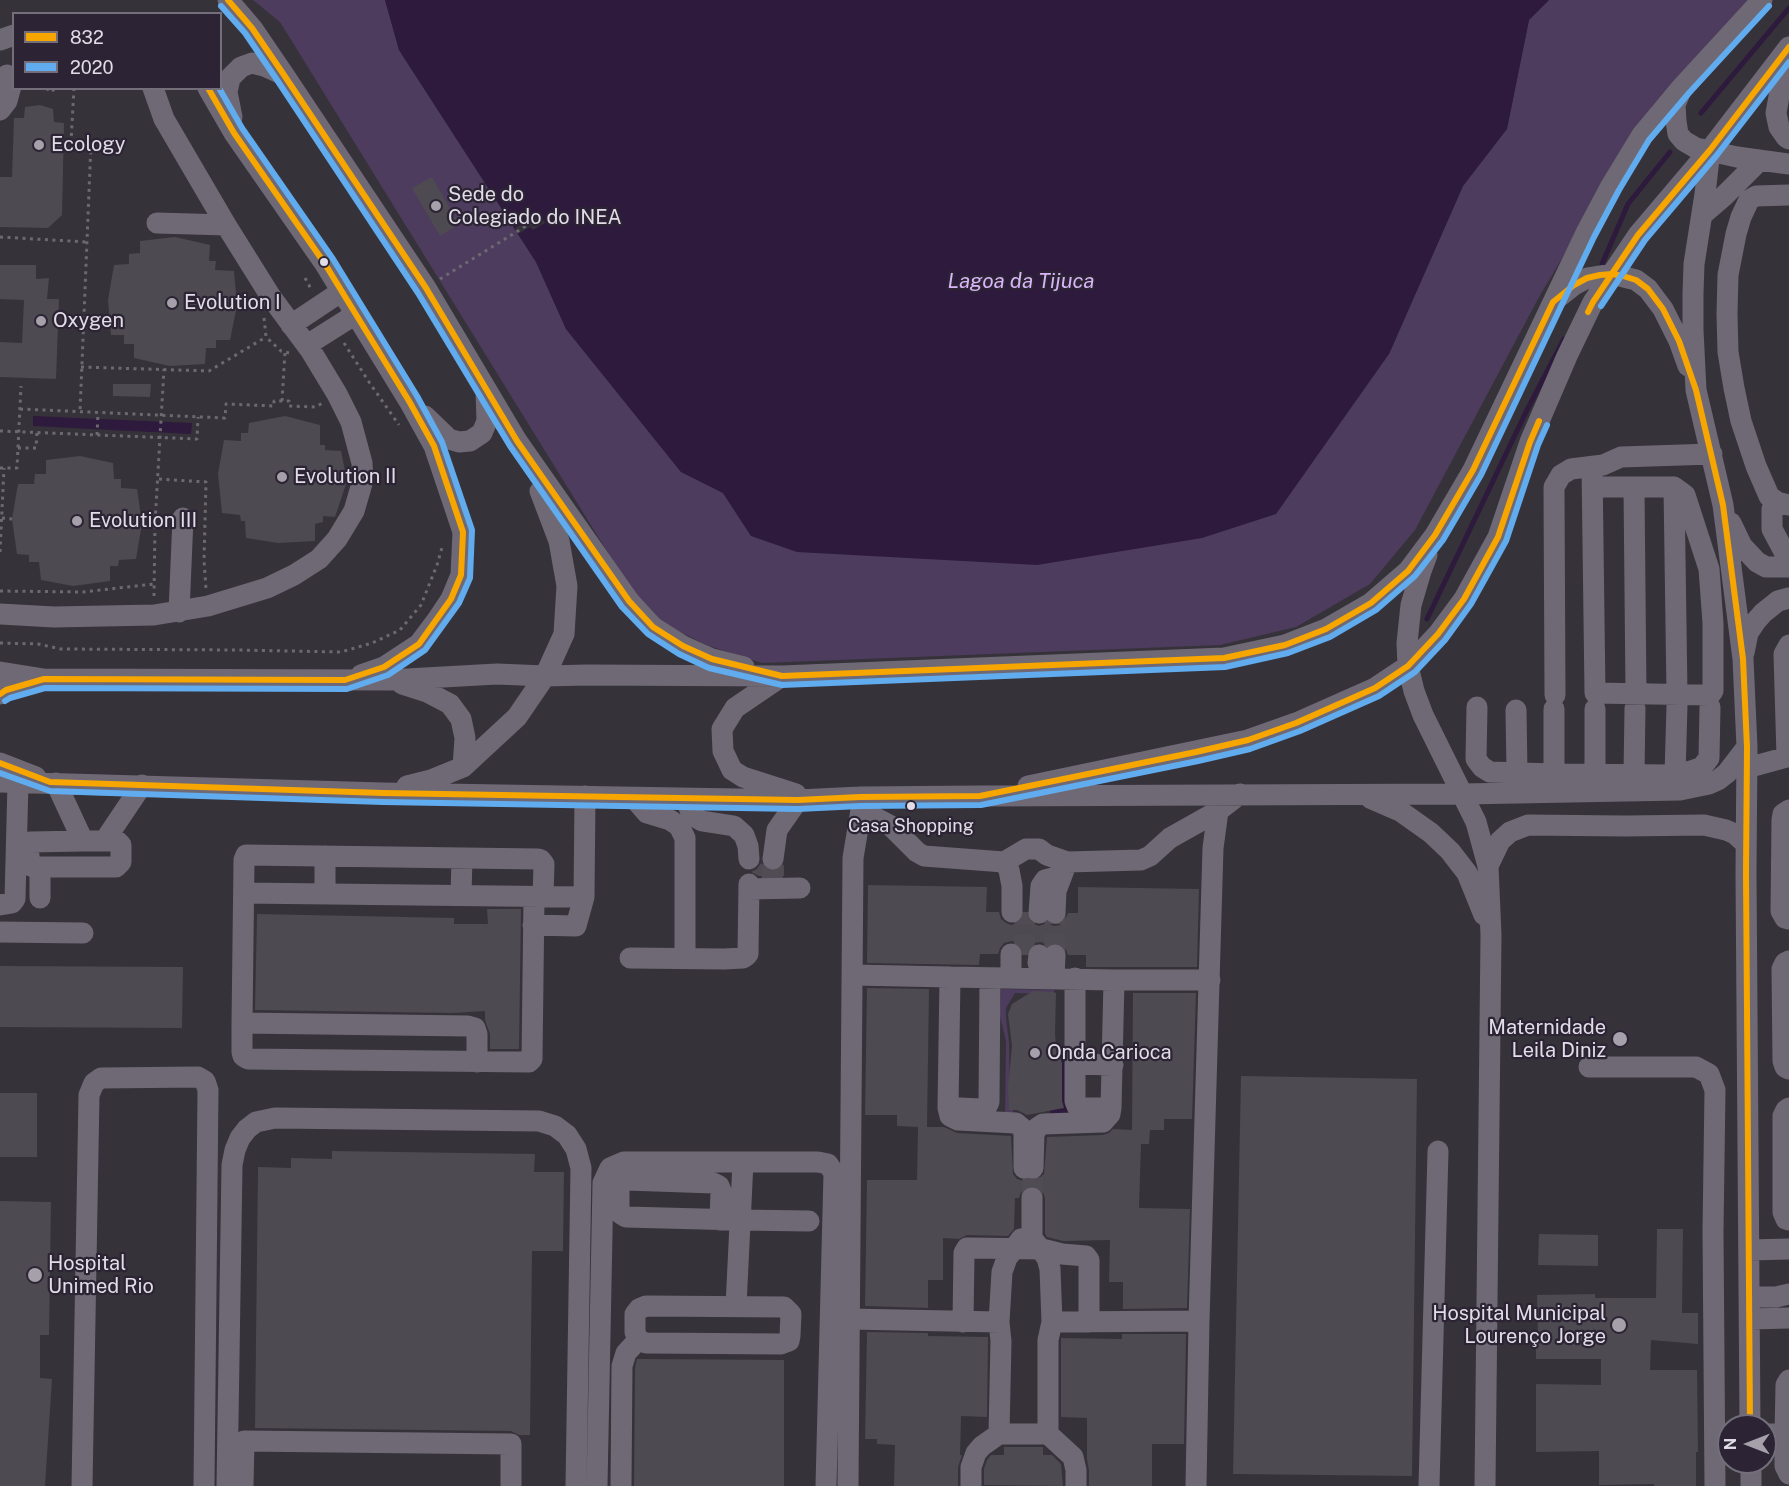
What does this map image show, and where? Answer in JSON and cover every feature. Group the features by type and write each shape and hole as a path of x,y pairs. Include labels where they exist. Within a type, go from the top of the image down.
{"street":[{"path":"228,0 252,28 284,75 426,288 517,441 629,601 653,627 683,646 712,659 783,676"},
{"path":"0,672 44,678 345,680 497,674 783,676 1224,658 1285,645 1326,629 1371,603 1408,571 1435,535 1473,471 1586,233 1642,135 1682,87 1762,0"},
{"path":"1788,48 1776,114 1779,127 1789,139"},
{"path":"980,796 1248,740 1296,723 1375,688 1408,666 1438,634 1464,599 1498,537 1530,442 1593,302 1638,235 1710,150 1788,48"},
{"path":"234,133 227,92 230,78 241,67 252,63 284,75"},
{"path":"0,110 7,101 7,81"},
{"path":"1682,87 1676,105 1678,134 1684,141 1696,148 1789,164"},
{"path":"0,614 54,617 154,615 208,606 276,584 319,559 337,539 354,511 363,480 362,463 351,422 337,394 307,345 271,297 144,90"},
{"path":"154,90 164,119"},
{"path":"209,90 234,133 325,264 409,401 434,446 463,532 461,575 451,598 419,644 384,667 345,680"},
{"path":"1696,390 1693,293 1710,150"},
{"path":"1702,215 1760,160"},
{"path":"1783,503 1769,496 1759,476 1741,421 1728,352 1728,275 1736,234 1749,200 1756,196 1789,195"},
{"path":"157,223 226,225"},
{"path":"1553,302 1574,285 1587,279 1612,274 1636,280 1648,289 1663,309 1679,341 1696,390 1723,505 1743,659 1747,747 1750,1414"},
{"path":"291,325 342,291"},
{"path":"307,345 356,314"},
{"path":"409,401 449,439 459,442 470,441 482,433 487,421 486,389"},
{"path":"383,793 431,780 463,767 517,717 545,676 564,634 567,586 560,541 517,441"},
{"path":"1554,774 1554,487 1561,475 1571,469 1593,477 1634,487 1674,487 1685,495 1707,560 1711,591 1713,692 1710,695 1677,700 1635,701 1595,693 1593,477 1604,465 1621,457 1712,454"},
{"path":"1628,780 1635,701 1634,487"},
{"path":"1674,487 1676,775"},
{"path":"1783,503 1772,509 1772,529 1789,561"},
{"path":"1723,505 1742,546 1757,562 1766,567 1789,567"},
{"path":"179,612 183,518"},
{"path":"1435,535 1420,571 1411,605 1407,643 1408,666 1423,716 1476,822 1488,866 1491,935 1485,1486"},
{"path":"1711,591 1733,588"},
{"path":"1743,659 1748,633 1756,621 1778,601 1789,598"},
{"path":"1747,768 1788,757 1784,654 1789,645"},
{"path":"783,676 735,708 722,729 723,751 732,770 743,777 805,800"},
{"path":"0,694 44,678"},
{"path":"389,680 427,692 450,704 461,719 465,738 463,767"},
{"path":"0,905 12,903 15,899 9,782 860,803 980,796 1463,794 1628,780 1676,775 1691,771 1702,767 1709,758 1710,706"},
{"path":"1478,707 1476,759 1490,772 1595,775 1680,789 1709,784 1727,773 1747,747"},
{"path":"1595,709 1595,775"},
{"path":"1516,710 1516,773"},
{"path":"0,763 53,783 83,841"},
{"path":"105,840 142,785"},
{"path":"1007,870 1026,849 1039,849 1064,869 1141,860 1150,856 1170,838 1218,811 1240,794"},
{"path":"1362,794 1400,811 1431,833 1450,851 1467,873 1491,935"},
{"path":"533,926 576,926 584,897 585,796"},
{"path":"634,798 647,813 670,820 679,826 685,838 685,959"},
{"path":"686,799 690,810 702,821 734,826 744,835 750,859"},
{"path":"773,859 777,830 805,800"},
{"path":"860,803 891,826 924,856 1007,870"},
{"path":"848,1486 853,858 860,803"},
{"path":"1789,810 1783,814 1782,820 1781,911 1785,918 1789,919"},
{"path":"1196,1486 1213,848 1218,811"},
{"path":"1488,866 1500,841 1510,832 1528,825 1704,825 1726,830 1746,843"},
{"path":"83,841 117,841 120,845 121,862 116,867 33,867 30,865 28,846 30,842 83,841"},
{"path":"246,855 462,858 541,860 544,864 533,926 533,1043 532,1059 529,1062 248,1059 243,1056 244,860 246,855"},
{"path":"325,856 325,893"},
{"path":"461,896 462,858"},
{"path":"40,867 40,898"},
{"path":"1007,870 1012,885 1033,912 1056,891 1064,869"},
{"path":"630,958 743,958 748,954 750,887 800,888"},
{"path":"244,893 584,897"},
{"path":"0,932 83,933"},
{"path":"1789,961 1782,969 1783,1061 1785,1067 1789,1069"},
{"path":"853,975 950,977 1024,963 1065,978 1210,980"},
{"path":"1024,963 1065,978"},
{"path":"948,1108 986,1108 1024,963"},
{"path":"950,977 948,1108 950,1116 958,1120 1016,1123 1024,1133 1028,1168 1034,1134 1043,1124 1103,1122 1110,1114 1114,980"},
{"path":"1065,978 1075,1064 1075,1101 1077,1106 1082,1108 1111,1108"},
{"path":"242,1023 468,1026 475,1028 477,1034 477,1062"},
{"path":"1075,1064 1113,1065"},
{"path":"1589,1067 1696,1067 1708,1074 1715,1090 1713,1231 1715,1486"},
{"path":"82,1486 89,1095 94,1083 101,1078 198,1077 205,1081 208,1090 204,1486"},
{"path":"1789,1108 1785,1110 1783,1116 1783,1212 1789,1220"},
{"path":"227,1486 232,1177 235,1150 240,1138 256,1122 265,1119 287,1119 539,1121 555,1126 567,1135 576,1149 581,1168 576,1486"},
{"path":"1429,1486 1438,1151"},
{"path":"730,1220 743,1161"},
{"path":"597,1486 603,1183 610,1168 624,1162 743,1161 818,1161 828,1164 834,1173 826,1486"},
{"path":"736,1306 730,1220 719,1186 713,1183 627,1180 622,1182 619,1187 619,1210 626,1216 730,1220 809,1221"},
{"path":"999,1434 1001,1341 999,1322 1002,1272 1007,1258 1021,1238 1027,1198 1032,1238 1047,1257 1050,1269 1052,1322 1048,1340 1048,1434"},
{"path":"963,1322 964,1253 967,1248 1042,1249 1086,1256 1089,1260 1089,1322"},
{"path":"1749,1250 1789,1249"},
{"path":"1750,1297 1776,1297 1789,1294"},
{"path":"646,1306 736,1306 788,1309 791,1314 789,1341 781,1344 646,1343 638,1340 635,1332 635,1314 646,1306"},
{"path":"1750,1319 1789,1318"},
{"path":"849,1319 999,1322"},
{"path":"1052,1322 1199,1321"},
{"path":"621,1486 622,1366 626,1353 638,1340"},
{"path":"1777,1425 1786,1384 1789,1380"},
{"path":"971,1486 971,1467 976,1453 999,1434 1048,1434 1073,1457 1077,1470 1076,1486"},
{"path":"1777,1440 1789,1474"},
{"path":"243,1486 244,1441 511,1444 511,1486"}],"path":[{"path":"74,90 71,142 91,143 80,412"},
{"path":"426,288 534,221"},
{"path":"0,237 87,242"},
{"path":"81,367 209,371 266,337"},
{"path":"282,401 285,352"},
{"path":"154,615 155,524 164,369"},
{"path":"0,552 2,468 17,468 21,386"},
{"path":"20,409 98,415 225,418 226,404 274,406 274,401 289,401 289,406 315,407 337,394"},
{"path":"97,433 98,415"},
{"path":"0,431 161,435 197,439 198,417"},
{"path":"18,448 36,448 38,432"},
{"path":"1,518 12,519"},
{"path":"142,523 155,524"},
{"path":"204,560 204,570"},
{"path":"0,591 82,592 154,584"}],"shaded area":[{"path":"253,0 385,0 399,50 536,262 566,329 681,472 723,493 751,536 1389,354 1463,186 1507,128 1529,20 1549,0 1749,0 1654,104 1539,297 1415,530 1370,584 1296,627 1220,645 762,663 709,646 647,616 280,22"},
{"path":"1001,989 1054,990 1054,994 1015,993 1006,1008 1010,1108 1013,1109 1013,1118 1005,1118 1006,1041 1000,1016"}],"water":[{"name":"Lagoa da Tijuca","path":"385,0 1549,0 1529,20 1507,129 1463,186 1389,354 1276,514 1202,538 1037,565 797,552 751,536 723,493 681,472 566,329 536,262 399,50"},
{"path":"33,416 192,423 191,434 33,426"},
{"path":"1051,1038 1067,1060 1067,1118 1050,1118"}],"pier":[{"path":"538,211 545,223 533,230 530,227 518,234 515,228"}],"building":[{"name":"Ecology","path":"40,105 53,109 54,122 64,123 62,215 48,228 0,227 0,177 12,177 14,118 24,118 25,107"},
{"name":"Sede do Colegiado do INEA","path":"432,177 459,224 440,236 412,188"},
{"name":"Evolution I","path":"175,237 210,245 209,261 216,261 215,270 234,271 237,305 230,340 216,340 216,348 206,348 205,364 170,366 134,358 134,344 124,344 124,335 111,335 108,300 114,265 129,264 129,254 140,253 140,241"},
{"name":"Oxygen","path":"0,265 36,265 36,279 49,278 47,299 59,299 56,379 0,377 0,342 22,343 24,300 0,299"},
{"path":"113,384 151,384 150,397 113,396"},
{"name":"Evolution II","path":"285,416 320,425 320,445 325,445 325,450 341,451 347,481 335,517 323,516 323,522 315,524 315,541 278,543 246,538 245,521 241,521 240,515 222,513 218,474 224,440 241,441 241,433 248,433 249,423"},
{"name":"Evolution III","path":"80,456 113,463 114,479 121,479 121,488 137,489 142,523 136,559 119,560 118,566 110,566 110,581 73,586 41,580 39,562 29,562 29,555 17,554 12,519 18,484 34,484 35,474 46,474 46,460"},
{"path":"761,863 765,869 772,872 778,871 784,865 784,876 759,876 751,872"},
{"path":"868,885 987,887 986,912 999,912 1001,919 1011,925 1019,923 1026,912 1031,923 1039,926 1047,923 1054,926 1060,925 1068,913 1078,913 1078,887 1199,889 1197,967 1086,967 1086,955 1068,955 1061,944 1035,943 1024,955 1022,947 1012,941 1004,943 998,954 980,954 979,965 867,963"},
{"path":"487,909 521,909 519,1049 490,1049 490,1034 485,1020 485,1011 453,1013 255,1010 257,914 454,918 454,924 488,924"},
{"path":"0,966 183,967 182,1028 0,1027"},
{"path":"867,988 929,989 927,1127 944,1127 957,1133 1011,1136 1013,1174 1017,1179 1023,1181 1038,1179 1044,1174 1047,1137 1103,1135 1113,1129 1132,1130 1133,993 1196,993 1192,1119 1164,1119 1164,1130 1150,1130 1149,1144 1141,1144 1139,1208 1190,1209 1187,1308 1123,1309 1123,1282 1109,1282 1110,1240 1063,1241 1047,1237 1045,1234 1045,1198 1039,1187 1033,1185 1025,1187 1019,1198 1015,1198 1014,1229 1008,1236 967,1235 959,1239 943,1238 943,1280 928,1280 928,1308 865,1306 867,1180 917,1180 918,1127 897,1126 897,1115 865,1115"},
{"name":"Onda Carioca","path":"1033,991 1056,993 1055,1033 1056,1046 1062,1063 1064,1108 1027,1115 1017,1110 1009,1110 1008,1088 1012,1046 1008,1014 1012,1004"},
{"path":"1241,1076 1417,1079 1412,1476 1233,1474"},
{"path":"0,1093 37,1093 37,1157 0,1157"},
{"path":"332,1151 535,1154 534,1172 564,1172 563,1251 532,1251 530,1435 519,1435 511,1431 255,1428 258,1167 291,1168 291,1158 332,1159"},
{"path":"0,1201 51,1202 49,1335 40,1335 40,1378 52,1379 45,1486 0,1486"},
{"path":"1657,1229 1683,1229 1682,1313 1698,1313 1698,1344 1651,1340 1650,1370 1697,1370 1696,1486 1599,1485 1599,1451 1536,1452 1536,1384 1601,1385 1601,1359 1536,1359 1537,1295 1595,1294 1595,1298 1656,1298"},
{"path":"1539,1234 1598,1235 1598,1266 1538,1265"},
{"path":"867,1332 988,1337 987,1417 961,1416 960,1455 962,1455 958,1467 958,1486 894,1486 895,1445 877,1444 877,1439 865,1439"},
{"path":"1122,1334 1186,1334 1184,1444 1152,1444 1152,1486 1089,1486 1087,1418 1061,1417 1061,1338 1122,1339"},
{"path":"637,1359 784,1360 784,1486 634,1486"},
{"path":"1004,1447 1043,1447 1043,1455 1052,1455 1061,1464 1063,1486 984,1485 984,1469 987,1460 991,1455 1004,1455"}],"waterway":[{"path":"1701,113 1789,8"},
{"path":"1602,264 1628,204 1670,152"},
{"path":"1427,619 1526,412 1564,339"}],"tunnel":[{"path":"772,885 773,859"},
{"path":"1024,955 1025,912"},
{"path":"1055,913 1055,955"},
{"path":"1032,1198 1033,1168"}],"transit line":[{"name":"832","path":"228,0 252,28 284,75 426,288 517,441 629,601 653,627 683,646 712,659 782,676 1224,658 1285,645 1326,629 1371,603 1408,571 1435,535 1473,470 1553,302 1574,285 1587,278 1600,275 1623,276 1636,280 1648,289 1663,309 1679,341 1696,390 1723,505 1743,659 1747,747 1750,1414"},
{"name":"2020","path":"221,6 245,33 277,80 418,293 510,446 622,607 648,634 679,654 709,668 782,685 1225,667 1288,653 1330,637 1376,610 1415,576 1443,540 1481,475 1594,237 1649,140 1769,6"},
{"name":"832","path":"1588,312 1638,235 1710,150 1789,47"},
{"name":"2020","path":"1601,306 1645,240 1717,155 1789,62"},
{"name":"832","path":"0,694 6,690 44,679 345,680 384,667 419,644 451,599 461,575 463,532 434,446 325,264 234,133 209,90"},
{"name":"2020","path":"5,701 45,688 347,689 388,675 425,650 459,603 470,578 472,530 442,442 417,396 333,259 242,128 220,90"},
{"name":"832","path":"0,763 50,782 383,793 798,800 980,796 1196,752 1248,740 1296,723 1375,688 1408,666 1438,634 1464,599 1498,537 1539,421"},
{"name":"2020","path":"0,773 50,791 383,802 798,809 981,805 1198,761 1250,749 1300,731 1379,696 1415,672 1445,640 1471,604 1506,541 1538,445 1547,425"}],"place":[{"name":"Ecology","path":"39,145"},
{"name":"Sede do Colegiado do INEA","path":"436,206"},
{"name":"Evolution I","path":"172,303"},
{"name":"Oxygen","path":"41,321"},
{"name":"Evolution II","path":"282,477"},
{"name":"Evolution III","path":"77,521"},
{"name":"Casa Shopping","path":"911,806"},
{"name":"Maternidade Leila Diniz","path":"1620,1039"},
{"name":"Onda Carioca","path":"1035,1053"},
{"name":"Hospital Unimed Rio","path":"35,1275"},
{"name":"Hospital Municipal Lourenço Jorge","path":"1619,1325"}]}
